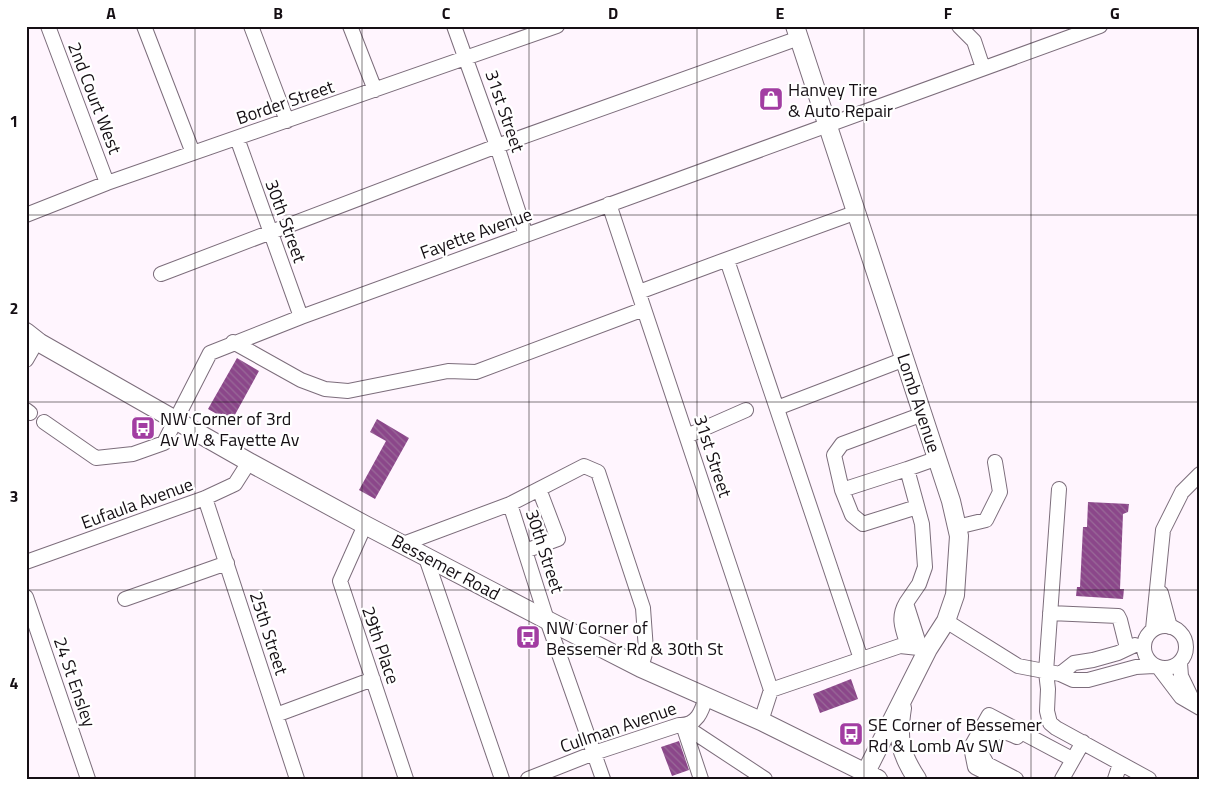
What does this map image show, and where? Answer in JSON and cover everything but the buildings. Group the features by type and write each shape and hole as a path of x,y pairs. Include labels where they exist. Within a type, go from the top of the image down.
{"main road":[{"name":"Lomb Avenue","path":"797,32 938,458 959,536 955,595 946,621 918,647 904,697 872,775"},
{"name":"Bessemer Road","path":"32,337 249,462 547,620 641,668 761,721 872,775"},
{"path":"904,697 900,738 905,760 917,779"}],"street":[{"name":"2nd Court West","path":"48,26 107,183"},
{"path":"144,26 193,153"},
{"path":"250,26 287,121"},
{"path":"350,26 375,90"},
{"name":"31st Street","path":"454,26 526,234"},
{"path":"959,26 974,41 983,68"},
{"name":"Fayette Avenue","path":"44,422 96,458 133,454 164,443 210,353 233,342 1100,26"},
{"name":"Border Street","path":"26,215 107,183 551,27"},
{"path":"161,274 797,32"},
{"name":"30th Street","path":"237,138 301,316"},
{"name":"31st Street","path":"609,204 771,690"},
{"path":"639,292 857,212"},
{"path":"725,260 728,263 861,659"},
{"path":"233,342 300,380 325,388 348,391 448,371 476,372 644,309"},
{"path":"26,360 32,337"},
{"path":"777,408 905,359"},
{"path":"687,436 746,410"},
{"path":"917,507 863,524 852,516 842,490 834,455 842,444 923,414"},
{"path":"842,490 938,458"},
{"name":"Eufaula Avenue","path":"26,562 205,498 235,484 249,462"},
{"path":"957,527 986,520 1000,492 995,462"},
{"path":"403,544 510,504 584,466 598,472 643,608 646,650 641,668"},
{"path":"907,468 922,524 926,567 901,611 900,622 918,647"},
{"path":"1198,707 1181,697 1144,655 1157,604 1163,530 1182,492 1200,474"},
{"path":"525,551 558,539 539,489"},
{"path":"1059,489 1046,672 1048,688 1047,711 1050,723 1149,779"},
{"name":"25th Street","path":"205,498 297,779"},
{"name":"30th Street","path":"510,504 547,620 603,779"},
{"name":"29th Place","path":"365,525 340,581 406,779"},
{"path":"425,555 502,779"},
{"path":"125,599 226,564"},
{"path":"1158,578 1170,627"},
{"name":"24 St Ensley","path":"26,597 88,779"},
{"path":"1050,613 1118,616 1127,648"},
{"path":"946,621 1018,666 1060,674 1073,680 1088,680 1136,667 1166,669 1180,663"},
{"path":"1060,674 1074,663 1092,660 1127,648 1149,635 1158,627 1170,627 1182,634 1186,644 1186,653 1180,663 1181,676 1198,707"},
{"path":"761,721 771,690 900,646 918,647"},
{"path":"276,715 373,679"},
{"name":"Cullman Avenue","path":"528,779 594,753 679,724 683,725 697,720 706,697"},
{"path":"999,779 975,767 971,747 989,715 1072,759"},
{"path":"683,725 701,779"},
{"path":"683,725 765,779"},
{"path":"1016,779 988,764 983,759 981,753 986,740 996,732 1003,731 1028,743 1038,741"},
{"path":"1062,779 1083,742"},
{"path":"1115,779 1120,764"}],"place":[{"name":"Hanvey Tire & Auto Repair","path":"771,99"},
{"name":"NW Corner of 3rd Av W & Fayette Av","path":"143,428"},
{"name":"NW Corner of Bessemer Rd & 30th St","path":"528,637"},
{"name":"SE Corner of Bessemer Rd & Lomb Av SW","path":"851,734"}]}
